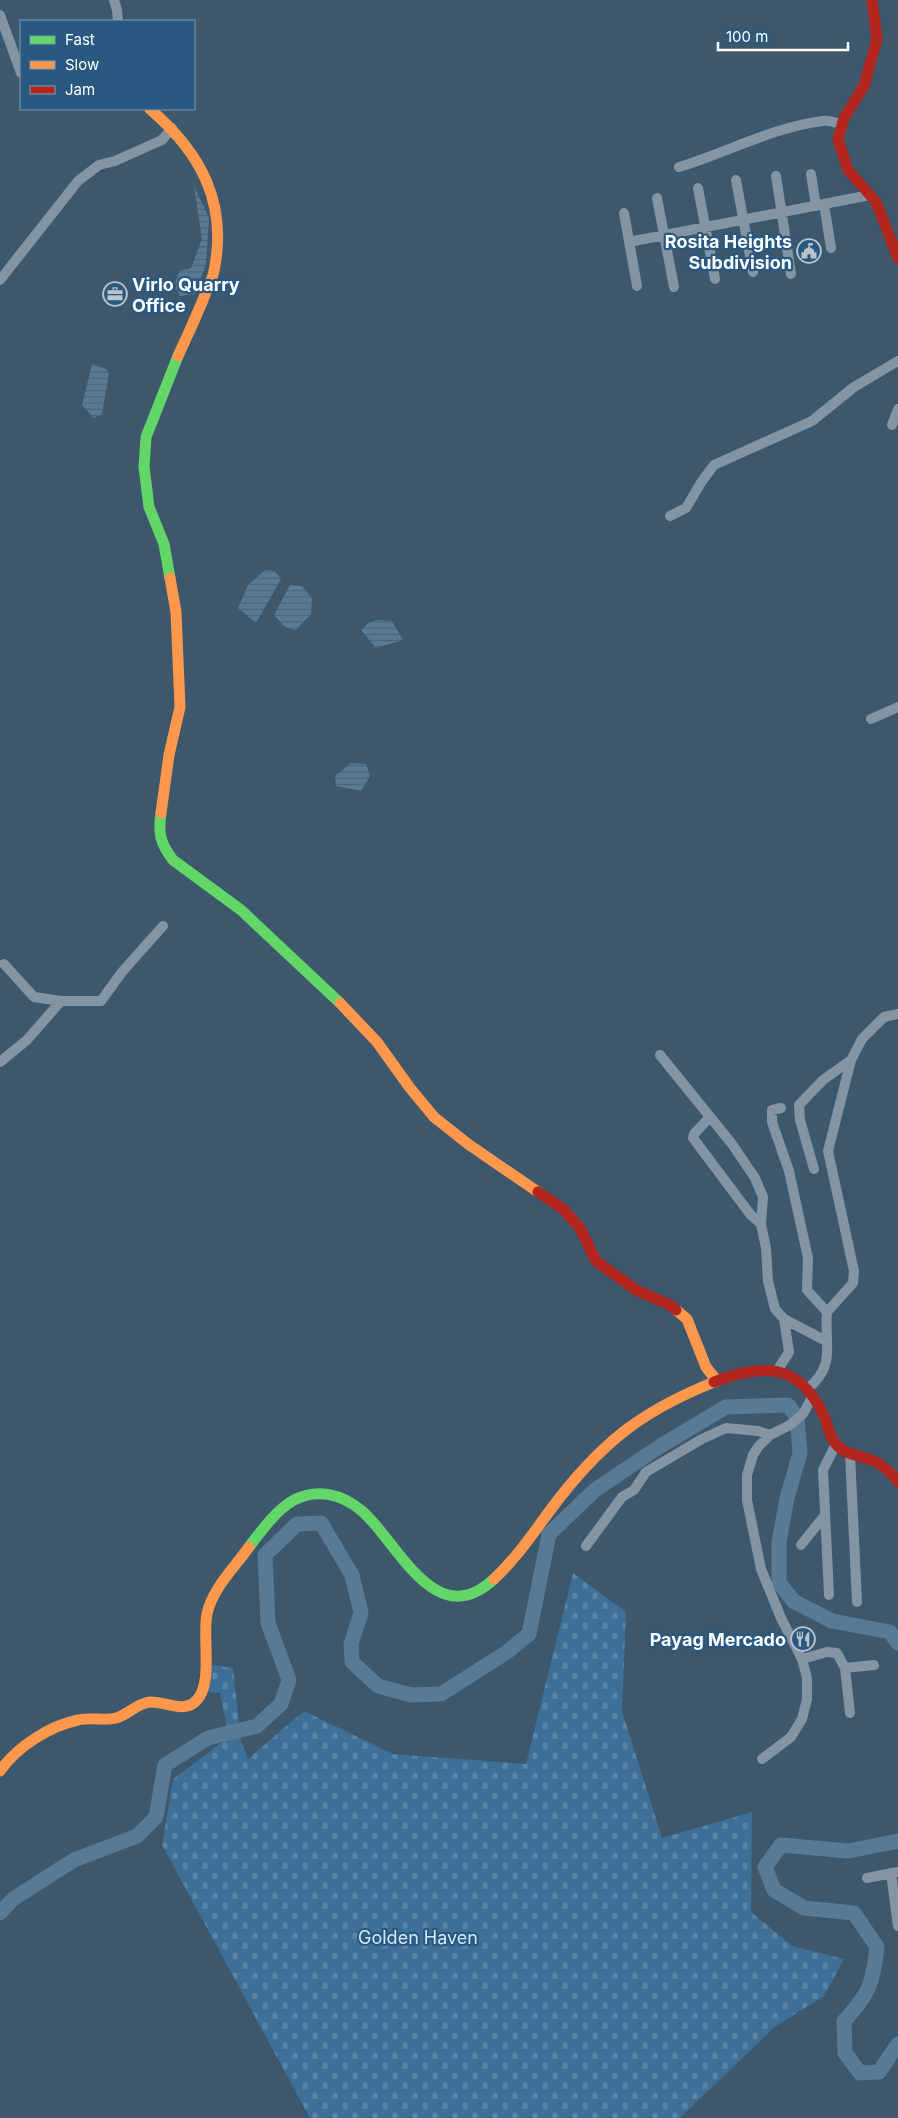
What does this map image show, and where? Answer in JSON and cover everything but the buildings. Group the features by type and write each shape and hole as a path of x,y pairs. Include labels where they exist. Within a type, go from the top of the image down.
{"street":[{"path":"114,0 118,20"},
{"path":"872,0 877,39 864,86 842,124 838,139 848,170 876,202 898,258"},
{"path":"0,15 20,70"},
{"path":"151,110 172,128 194,156 211,191 219,232 214,273 146,437 144,467 150,507 164,544 176,612 179,664 180,707 169,755 158,830 166,851 173,860 241,910 354,1016 377,1042 410,1088 434,1117 468,1144 563,1209 580,1228 596,1261 636,1290 670,1305 687,1319 706,1367 717,1382"},
{"path":"679,167 712,157 770,134 825,121 842,124"},
{"path":"0,280 87,172 99,164 115,161 162,140 172,128"},
{"path":"811,174 831,248"},
{"path":"776,176 791,274"},
{"path":"736,180 753,272"},
{"path":"698,188 715,279"},
{"path":"629,242 870,195"},
{"path":"657,198 674,288"},
{"path":"624,214 637,286"},
{"path":"670,516 686,508 714,465 812,421 854,387 898,361"},
{"path":"892,425 898,409"},
{"path":"871,719 898,707"},
{"path":"4,964 34,997 61,1001 102,1001 122,972 163,926"},
{"path":"0,1062 27,1040 61,1001"},
{"path":"762,1759 791,1737 802,1719 807,1698 807,1678 802,1659 781,1618 761,1569 747,1500 747,1475 753,1455 758,1447 770,1435 790,1425 803,1414 810,1393 825,1366 828,1355 826,1341 827,1312 853,1283 854,1271 828,1151 851,1060 862,1039 884,1017 898,1014"},
{"path":"660,1055 732,1144 755,1178 762,1197 761,1224 766,1248 770,1291 775,1309 784,1319 826,1341"},
{"path":"814,1169 800,1120 799,1105 823,1080 851,1060"},
{"path":"781,1108 772,1110 772,1122 789,1171 808,1258 807,1290 827,1312"},
{"path":"710,1117 694,1134 693,1138 750,1214 761,1224"},
{"path":"777,1372 789,1352 784,1319"},
{"path":"0,1771 9,1758 18,1750 70,1722 115,1718 150,1702 183,1706 196,1701 201,1694 204,1683 205,1622 211,1602 269,1521 290,1501 308,1494 321,1493 352,1503 362,1511 418,1578 427,1585 448,1594 468,1595 479,1591 496,1576 567,1489 605,1449 635,1422 717,1382 746,1373 777,1372 787,1374 796,1379 810,1393 836,1444 850,1454 876,1462 886,1468 898,1482"},
{"path":"586,1546 622,1497 634,1490 646,1472 702,1439 726,1428 758,1431 770,1435"},
{"path":"829,1595 823,1470 836,1444"},
{"path":"850,1454 857,1602"},
{"path":"801,1545 825,1515"},
{"path":"802,1659 827,1652 837,1653 845,1668 850,1713"},
{"path":"845,1668 874,1665"},
{"path":"867,1878 895,1872 898,1926"}],"green space":[{"name":"Golden Haven","path":"573,1573 626,1612 622,1711 662,1838 752,1812 751,1912 792,1946 844,1959 824,1996 776,2026 680,2118 310,2118 162,1845 173,1779 229,1737 220,1693 199,1691 205,1664 233,1668 241,1742 248,1759 304,1711 393,1754 526,1764"}],"shaded area":[{"path":"194,186 209,218 206,265 194,294 180,296 175,284 177,278 180,271 191,268 202,239"},
{"path":"92,364 106,369 109,373 102,414 94,418 82,405"},
{"path":"265,570 275,571 281,579 256,623 238,608 248,585"},
{"path":"290,585 302,586 312,598 311,614 296,630 285,627 274,615"},
{"path":"377,620 392,621 403,640 376,648 361,630 367,624"},
{"path":"351,763 366,764 370,776 361,791 336,786 335,776"}],"waterway":[{"path":"0,1913 13,1899 74,1860 137,1836 156,1817 165,1765 208,1738 257,1726 281,1704 289,1680 268,1623 265,1555 297,1524 321,1523 352,1575 361,1613 351,1644 352,1662 378,1686 411,1695 441,1694 507,1652 529,1634 549,1534 595,1490 662,1445 726,1407 788,1405 797,1417 800,1453 787,1498 779,1542 779,1582 793,1601 832,1621 890,1632 898,1643"},
{"path":"898,1841 848,1851 781,1845 765,1867 774,1890 804,1908 854,1913 877,1947 874,1970 868,1988 859,2003 844,2021 845,2053 860,2073 879,2072 898,2044"}],"traffic: fast":[{"path":"170,578 164,544 149,507 144,467 146,437 178,356"},
{"path":"161,813 161,838 173,860 241,910 340,1003"},
{"path":"249,1547 287,1504 312,1494 329,1495 346,1500 362,1511 376,1525 404,1561 419,1577 436,1590 454,1596 473,1593 494,1579"}],"traffic: slow":[{"path":"151,110 183,143 196,162 206,181 213,201 217,223 217,246 213,275 178,356"},
{"path":"161,813 169,755 180,707 176,612 170,578"},
{"path":"340,1003 377,1042 410,1088 434,1117 468,1144 538,1192"},
{"path":"676,1310 687,1319 706,1367 717,1381"},
{"path":"494,1579 521,1550 578,1476 611,1442 647,1415 667,1403 714,1382"},
{"path":"0,1771 15,1754 34,1739 67,1723 83,1719 116,1718 141,1704 150,1702 179,1707 195,1702 201,1695 206,1673 206,1624 210,1605 219,1587 249,1547"}],"traffic: jam":[{"path":"872,0 877,39 864,86 844,118 838,139 848,170 876,202 898,258"},
{"path":"538,1192 563,1209 580,1228 596,1261 636,1290 670,1305 676,1310"},
{"path":"714,1382 731,1376 763,1370 791,1376 803,1385 813,1397 837,1445 846,1452 880,1464 898,1482"}],"place":[{"name":"Rosita Heights Subdivision","path":"809,251"},
{"name":"Virlo Quarry Office","path":"115,294"},
{"name":"Payag Mercado","path":"803,1639"}]}
